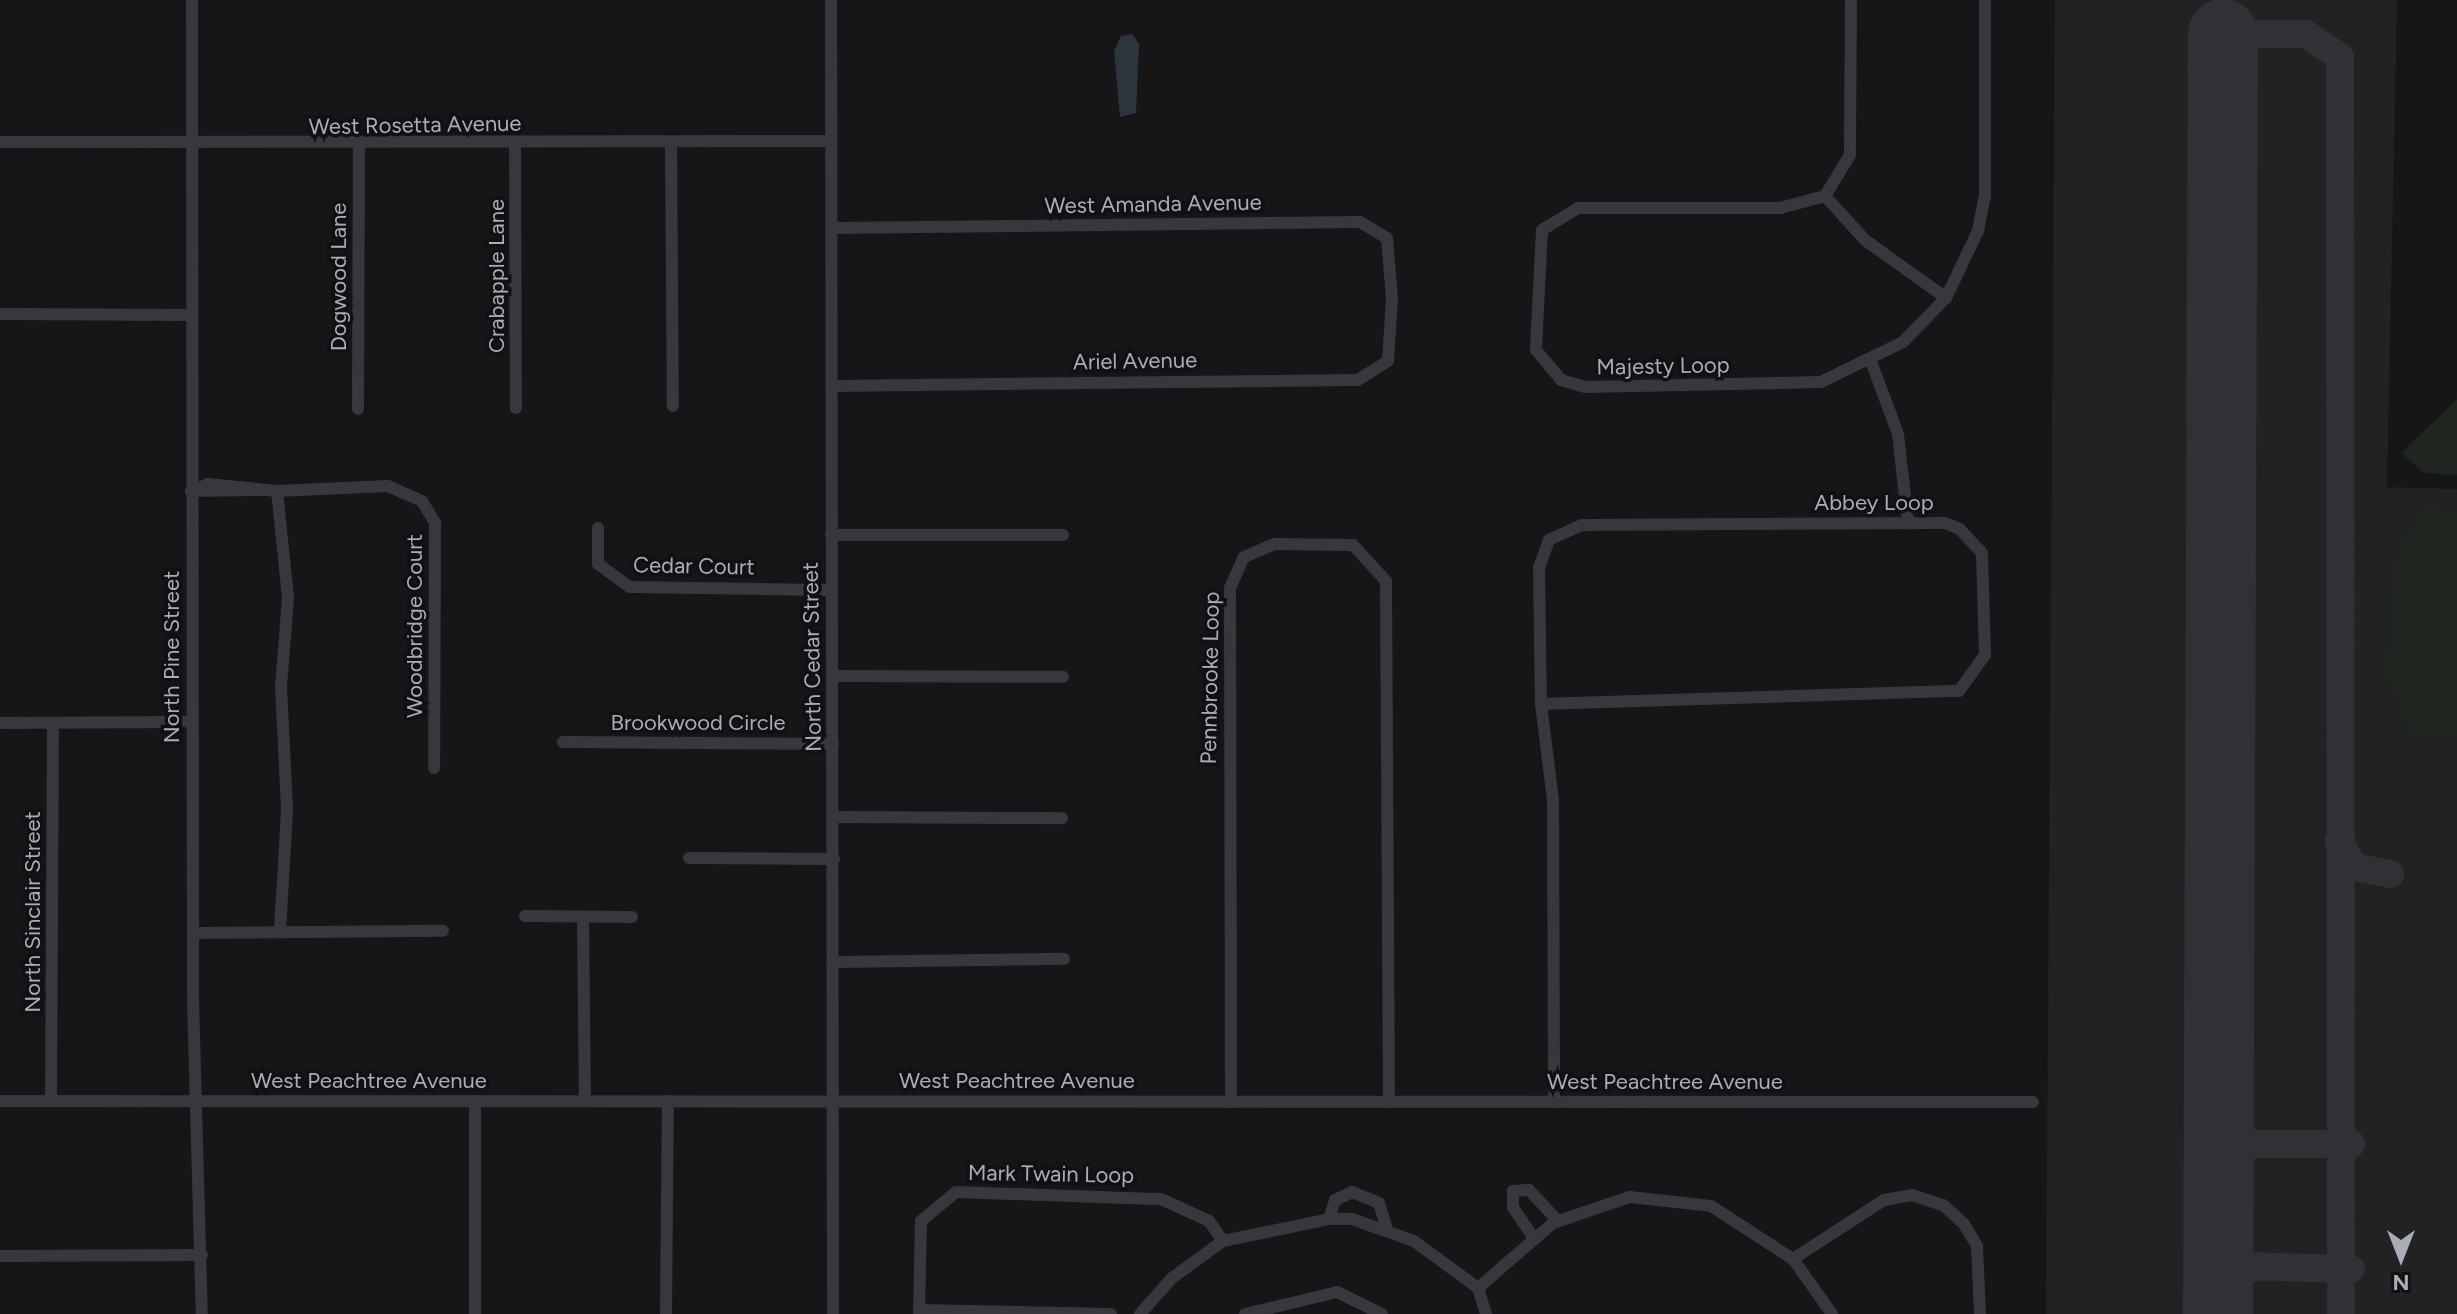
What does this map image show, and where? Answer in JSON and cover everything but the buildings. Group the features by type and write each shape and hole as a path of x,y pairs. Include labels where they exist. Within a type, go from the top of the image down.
{"street":[{"name":"North Pine Street","path":"192,0 189,145 191,722 195,1101 202,1314"},
{"name":"North Cedar Street","path":"831,0 835,962 833,1314"},
{"path":"1851,0 1850,155 1825,196 1873,246 1946,298"},
{"name":"Majesty Loop","path":"1825,196 1801,206 1562,212 1536,247 1536,350 1561,380 1585,387 1795,385 1872,364 1946,298 1966,265 1985,196 1985,0"},
{"name":"West Rosetta Avenue","path":"0,142 359,145 831,141"},
{"path":"671,143 673,406"},
{"name":"Crabapple Lane","path":"515,144 516,408"},
{"name":"Dogwood Lane","path":"358,409 359,145"},
{"name":"West Amanda Avenue","path":"832,228 1360,222 1379,229 1392,249 1392,319"},
{"path":"0,314 190,315"},
{"name":"Ariel Avenue","path":"832,386 1357,380 1388,361 1392,319"},
{"path":"1872,364 1898,434 1908,523"},
{"name":"Woodbridge Court","path":"191,491 208,484 272,490 388,486 430,511 437,585 434,768"},
{"path":"272,490 288,598 280,698 287,810 280,931"},
{"name":"Abbey Loop","path":"1541,704 1959,691 1985,655 1982,553 1960,529 1908,523 1567,527 1540,558 1541,704 1553,800 1554,1102"},
{"name":"Cedar Court","path":"598,528 598,564 630,587 832,590"},
{"path":"831,535 1063,535"},
{"name":"Pennbrooke Loop","path":"1231,1102 1230,588 1244,557 1288,544 1353,545 1386,581 1389,1102"},
{"path":"833,676 1063,677"},
{"path":"0,723 191,722"},
{"name":"North Sinclair Street","path":"51,1101 53,723"},
{"name":"Brookwood Circle","path":"563,742 833,744"},
{"path":"834,817 1062,818"},
{"path":"689,858 834,859"},
{"path":"525,916 632,917"},
{"path":"583,917 585,1101"},
{"path":"193,933 443,931"},
{"path":"835,962 1064,959"},
{"name":"West Peachtree Avenue","path":"0,1101 2033,1102"},
{"path":"475,1101 475,1314"},
{"path":"666,1314 668,1101"},
{"path":"1533,1237 1513,1207 1513,1191 1529,1190 1558,1221"},
{"name":"Mark Twain Loop","path":"919,1312 921,1221 927,1208 956,1192 1161,1199 1209,1221 1223,1241"},
{"path":"1329,1219 1335,1200 1352,1192 1369,1195 1386,1213 1387,1229"},
{"path":"1793,1259 1884,1200 1912,1195 1943,1205 1964,1224 1977,1246 1980,1314"},
{"path":"1478,1288 1533,1237 1558,1221 1607,1201 1680,1198 1738,1219 1793,1259 1832,1314"},
{"path":"1140,1314 1172,1278 1223,1241 1329,1219 1387,1229 1478,1288 1486,1314"},
{"path":"0,1256 202,1255"},
{"path":"1245,1314 1337,1292 1382,1314"},
{"path":"919,1312 1111,1314"}],"shaded area":[{"path":"2055,0 2397,0 2387,487 2457,489 2457,1314 2046,1314"},
{"path":"1132,34 1139,44 1136,113 1120,117 1114,51 1121,36"},
{"path":"2457,399 2457,475 2424,473 2401,453"},
{"path":"2422,504 2457,509 2457,740 2410,734 2384,675 2396,553"}],"taxiway":[{"path":"2223,34 2306,34 2340,57 2341,1314"},
{"path":"2339,841 2354,867 2390,874"},
{"path":"2218,1116 2251,1144 2351,1144"},
{"path":"2218,1171 2251,1144"},
{"path":"2219,1236 2243,1266 2351,1269"},
{"path":"2218,1298 2235,1275 2253,1268"}],"runway":[{"path":"2218,1314 2223,34"}]}
